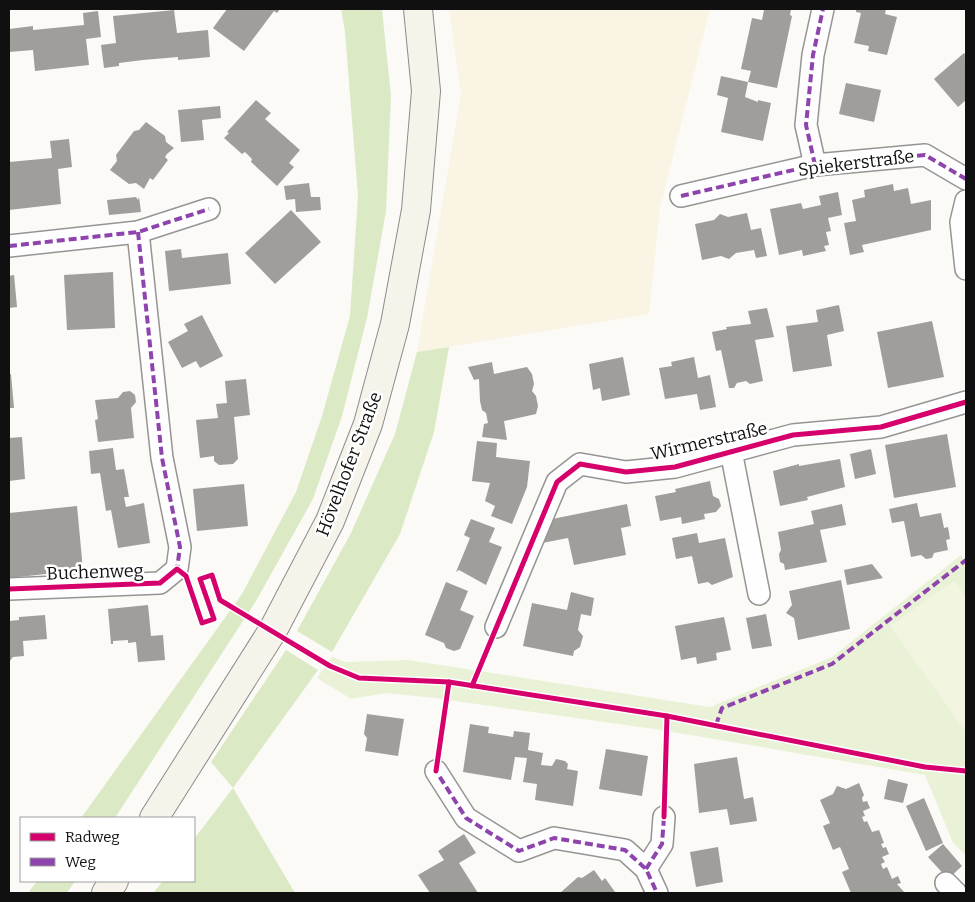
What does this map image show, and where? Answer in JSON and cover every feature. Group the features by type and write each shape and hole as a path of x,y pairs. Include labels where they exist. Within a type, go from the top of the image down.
{"main road":[{"name":"Hövelhofer Straße","path":"155,817 273,630 330,521 368,424 396,324 416,210 426,91 418,9"},
{"path":"106,893 113,882"}],"street":[{"path":"815,165 806,125 813,55 823,9"},
{"name":"Spiekerstraße","path":"681,196 815,165 926,155 966,180"},
{"path":"966,201 961,222 966,269"},
{"path":"9,246 138,232 209,209"},
{"name":"Buchenweg","path":"9,589 160,583 177,568 180,547 162,458 138,232"},
{"name":"Wirmerstraße","path":"496,626 557,482 580,464 626,472 675,467 793,435 881,427 966,402"},
{"name":"Wirmerstraße","path":"731,451 759,594"},
{"path":"436,771 466,818 519,851 554,838 625,850 646,869 657,893"},
{"path":"646,869 662,844 664,817"}],"shaded area":[{"path":"449,9 710,9 660,208 649,314 417,352 461,94"}],"green space":[{"path":"341,9 382,9 391,96 386,211 367,318 342,416 313,499 256,601 116,817 82,817 242,594 296,492 322,416 350,316 358,196 345,32"},
{"path":"449,347 434,432 400,534 332,652 297,631 351,533 395,434 417,352"},
{"path":"961,555 966,564 966,856 953,843 925,775 661,730 434,698 386,693 351,699 317,678 332,657 346,662 408,660 710,707 832,657"},
{"path":"954,581 966,597 966,732 890,626"},
{"path":"286,650 318,670 233,788 211,762"},
{"path":"233,788 295,893 153,893 162,882 195,882 195,838"},
{"path":"36,882 74,882 67,893 28,893"}],"building":[{"path":"227,9 280,9 277,13 274,11 244,51 213,28"},
{"path":"791,9 790,15 792,16 777,88 748,82 751,71 741,69 752,18 762,20 764,10"},
{"path":"856,9 886,9 885,14 897,17 887,55 868,51 869,46 854,43 861,13 856,12"},
{"path":"174,10 177,33 208,30 210,57 178,60 178,57 143,60 119,63 119,66 104,68 101,45 116,43 113,16"},
{"path":"98,11 101,37 86,39 89,65 35,71 33,50 9,52 9,29 33,26 33,30 84,25 83,13"},
{"path":"964,53 966,56 966,100 958,107 934,79"},
{"path":"721,76 748,82 745,97 758,102 758,100 771,103 763,141 721,132 728,98 717,95"},
{"path":"846,83 881,90 874,122 839,114"},
{"path":"256,100 271,113 265,119 300,150 289,163 294,167 277,186 251,162 252,159 245,152 242,154 224,138 229,133 227,132"},
{"path":"220,106 221,118 202,120 204,140 181,142 178,110"},
{"path":"146,122 165,136 166,142 174,148 165,157 168,160 153,180 150,178 144,189 136,183 129,184 110,170 117,161 116,155 134,131 139,130"},
{"path":"69,139 72,167 58,169 61,204 9,210 9,162 52,158 50,141"},
{"path":"309,183 311,197 320,197 321,210 296,212 295,199 286,200 284,186"},
{"path":"893,184 894,191 908,188 911,204 931,200 931,230 862,245 864,252 850,255 844,223 856,221 852,200 865,197 864,190"},
{"path":"838,192 842,215 828,218 831,231 826,232 829,245 824,246 826,251 803,256 802,250 779,255 770,209 801,203 803,209 821,205 819,196"},
{"path":"136,197 138,200 139,197 141,212 109,215 107,200"},
{"path":"291,210 321,242 275,284 245,253"},
{"path":"747,213 751,230 761,228 767,256 756,258 754,250 736,253 729,259 721,256 702,260 695,224 714,220 720,214 728,217"},
{"path":"181,249 182,258 228,253 231,284 169,291 165,251"},
{"path":"113,272 115,328 67,330 64,275"},
{"path":"14,275 17,307 9,308 9,276"},
{"path":"839,305 844,331 827,335 832,366 793,372 786,326 818,322 816,310"},
{"path":"767,308 774,337 755,340 763,381 750,384 746,381 737,383 734,388 729,388 721,350 716,351 712,332 727,329 726,327 751,324 748,311"},
{"path":"202,315 223,356 200,368 196,361 182,368 168,342 188,331 184,324"},
{"path":"932,321 944,377 888,388 877,332"},
{"path":"623,357 630,395 602,401 600,388 593,390 589,364"},
{"path":"694,357 698,378 710,375 716,407 700,410 697,394 665,399 659,368 672,366 671,362"},
{"path":"492,362 494,374 527,367 532,374 534,384 532,391 536,396 538,406 536,414 504,421 507,440 482,437 484,424 488,423 486,413 482,410 480,401 479,379 474,380 468,367"},
{"path":"9,374 11,374 14,408 9,408"},
{"path":"246,379 250,415 234,417 238,459 233,464 219,465 214,461 214,456 200,458 196,420 218,418 216,404 227,403 225,381"},
{"path":"130,391 135,395 136,402 131,408 134,438 98,442 95,420 98,419 95,400 118,398 123,392"},
{"path":"947,434 956,487 894,498 885,445"},
{"path":"22,437 25,479 9,481 9,438"},
{"path":"477,441 497,443 496,457 530,461 527,487 512,524 491,516 495,506 485,501 490,483 472,481"},
{"path":"113,448 116,470 124,469 129,497 124,497 126,507 144,503 150,543 118,548 111,510 106,511 100,473 91,474 89,451"},
{"path":"871,449 876,474 855,479 850,454"},
{"path":"840,459 845,487 807,497 808,500 780,506 773,471 799,464 799,466"},
{"path":"710,481 713,496 719,499 721,506 716,512 704,514 705,519 682,524 681,517 660,521 655,496 676,492 675,489"},
{"path":"244,484 248,526 197,531 193,489"},
{"path":"917,503 920,517 941,513 944,528 948,527 950,539 946,540 948,550 934,553 932,558 926,559 921,555 911,557 904,521 892,523 889,509"},
{"path":"627,504 631,526 621,528 626,555 574,565 568,538 542,543 552,519"},
{"path":"842,504 846,525 820,530 827,562 785,570 784,564 780,562 779,554 781,550 778,532 814,524 811,511"},
{"path":"77,506 83,570 9,578 9,513"},
{"path":"471,519 495,528 489,542 502,547 486,585 459,570 456,572 470,538 464,535"},
{"path":"697,533 699,543 725,538 733,577 712,585 708,582 698,584 692,556 676,559 672,538"},
{"path":"872,564 883,578 847,585 844,570"},
{"path":"841,580 850,629 798,640 794,618 786,613 792,605 789,591"},
{"path":"446,582 468,591 460,610 474,616 460,649 454,651 446,648 444,643 425,635"},
{"path":"571,592 594,598 591,616 581,614 578,630 583,636 580,647 574,651 573,656 523,646 532,603 567,610"},
{"path":"148,605 151,636 163,635 165,660 138,662 136,642 128,643 128,640 113,641 113,644 111,644 108,609"},
{"path":"766,614 772,646 752,649 746,618"},
{"path":"45,615 47,639 23,641 24,656 13,657 9,662 9,621 19,620 19,617"},
{"path":"724,617 731,650 716,653 717,660 697,664 696,657 681,660 675,626"},
{"path":"367,714 404,719 398,756 365,751 367,738 364,734"},
{"path":"470,724 489,727 488,733 513,737 514,731 530,733 528,750 543,753 541,765 552,766 556,759 565,761 568,764 567,769 578,771 573,806 535,800 537,784 523,782 527,758 515,757 511,780 463,772"},
{"path":"606,749 648,756 642,796 599,789"},
{"path":"737,757 744,799 753,797 757,821 730,825 727,809 699,813 694,764"},
{"path":"888,779 908,784 903,803 884,799"},
{"path":"859,783 864,795 862,798 863,802 867,801 870,808 863,811 865,816 862,817 864,822 867,821 872,832 879,830 884,843 881,844 883,848 886,847 889,854 882,857 885,862 881,864 883,869 887,867 892,879 898,876 901,883 897,884 905,893 851,893 842,872 849,869 840,847 833,850 823,826 830,823 820,800 833,794 837,786 846,789"},
{"path":"924,798 943,843 926,851 906,806"},
{"path":"464,834 476,853 459,863 478,893 430,893 418,875 444,860 438,851"},
{"path":"943,844 962,866 948,879 928,857"},
{"path":"718,847 723,882 696,887 690,852"},
{"path":"594,870 602,881 605,878 615,892 560,893 578,877 582,878"}],"marked path":[{"path":"815,165 806,125 813,55 823,9"},
{"path":"681,196 815,165 925,155 966,179"},
{"path":"9,246 138,232 209,209"},
{"path":"138,232 162,458 180,547 177,569 174,571"},
{"path":"716,725 722,708 832,664 966,560"},
{"path":"437,766 436,771 466,818 519,851 554,838 625,850 646,869 657,893"},
{"path":"646,869 662,844 664,817"}],"cycle path":[{"path":"472,686 557,482 580,464 626,472 675,467 793,435 881,427 966,402"},
{"path":"9,589 160,583 177,569 186,576 202,623 214,619 200,579 212,575 220,600 330,666 359,678 449,682 667,716 925,767 966,771"},
{"path":"436,771 449,682"},
{"path":"664,817 667,716"}]}
